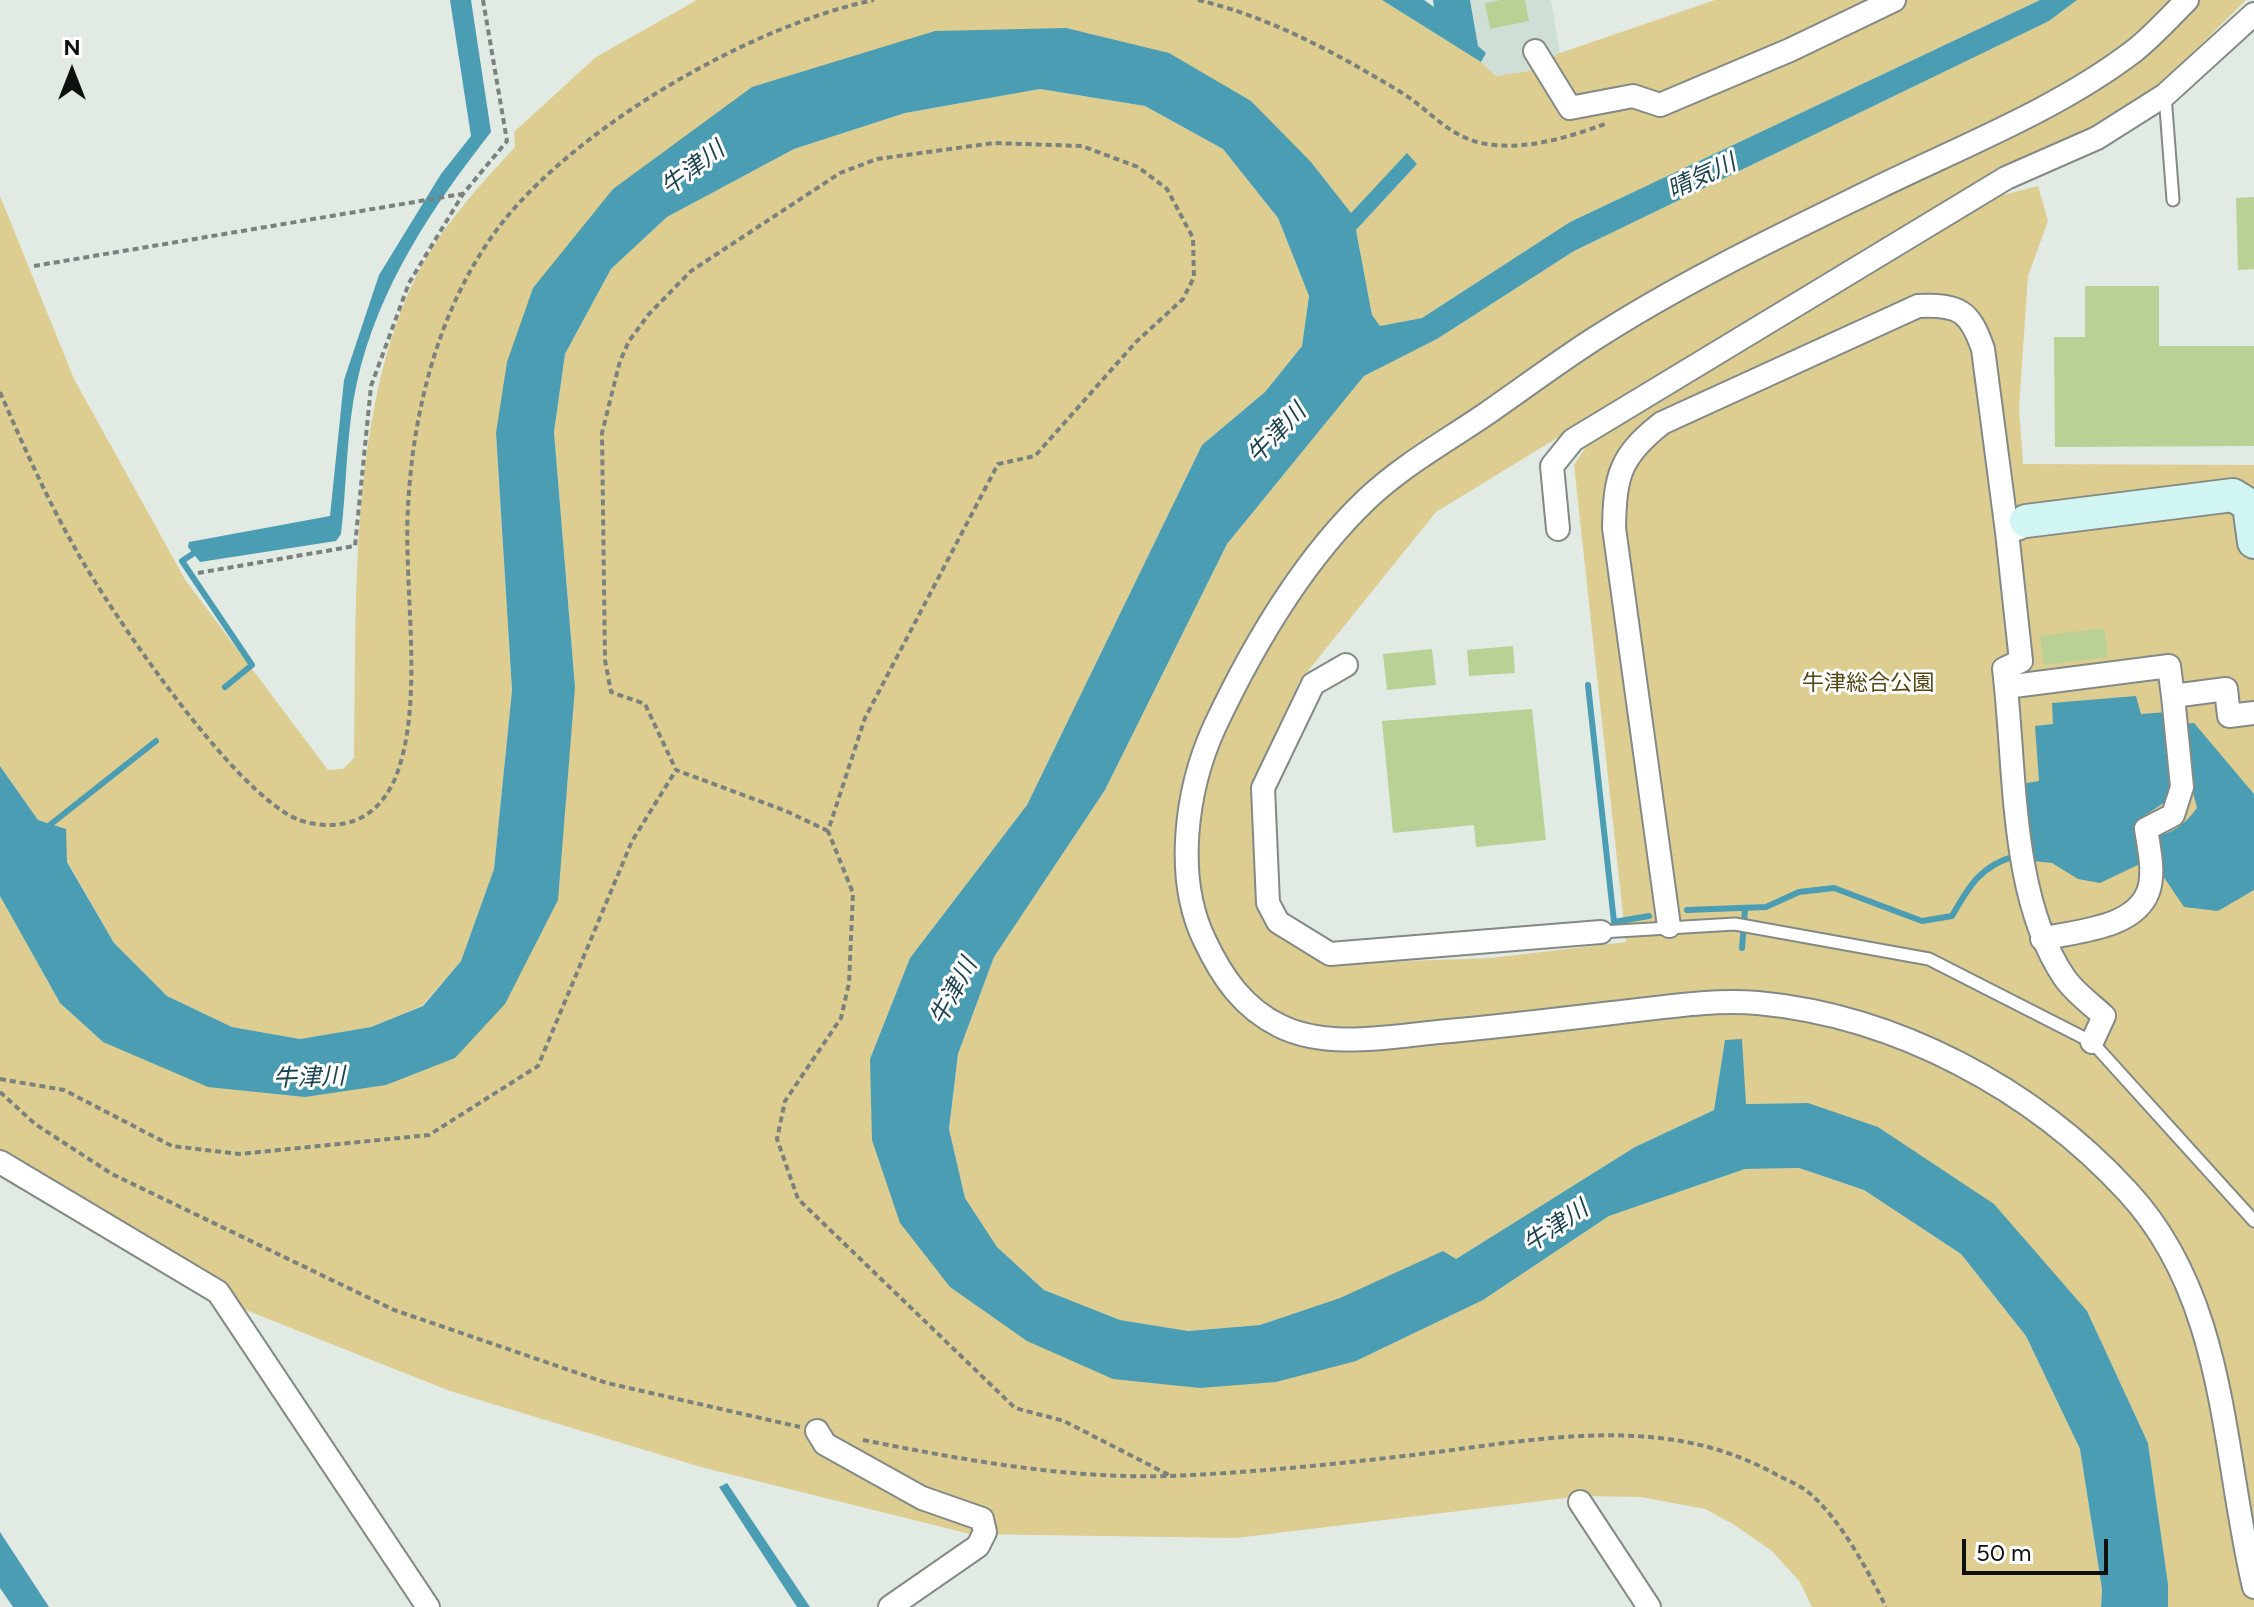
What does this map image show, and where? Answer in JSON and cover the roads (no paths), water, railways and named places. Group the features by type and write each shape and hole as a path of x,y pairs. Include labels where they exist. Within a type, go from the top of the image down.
{"street":[{"path":"1535,51 1570,108 1633,96 1660,105 1790,50 1894,0"},
{"path":"2187,0 2136,50 2049,103 1724,263 1594,339 1477,420 1428,449 1365,501 1309,568 1251,653 1196,774 1187,861 1196,923 1221,976 1250,1007 1284,1029 1330,1040 1388,1037 1691,1004 1757,1003 1843,1019 1914,1044 1991,1079 2069,1134 2130,1194 2170,1245 2195,1294 2214,1366 2237,1517 2254,1587"},
{"path":"1558,529 1552,466 1573,440 2006,178 2097,138 2165,95 2254,14"},
{"path":"1669,926 1614,528 1615,483 1636,443 1662,423 1918,306 1941,305 1963,311 1975,325 1983,349 2016,526 2021,661 2004,669 2028,895 2042,939 2066,980 2104,1016 2092,1042"},
{"path":"2016,526 2233,495 2249,505 2254,542"},
{"path":"1346,665 1313,684 1263,788 1268,903 1278,922 1330,954 1488,944 1601,932"},
{"path":"2006,687 2169,666 2182,787 2173,815 2146,829 2151,869 2148,892 2135,910 2119,921 2042,939"},
{"path":"2174,707 2226,689 2229,716 2254,713"},
{"path":"0,1162 218,1292 428,1607"},
{"path":"817,1431 825,1444 922,1498 982,1519 985,1532 978,1546 896,1605"},
{"path":"1580,1502 1649,1607"}],"lane":[{"path":"2165,95 2173,200"},
{"path":"1601,932 1735,924 1929,959 2092,1042 2254,1221"}],"water":[{"path":"450,0 471,0 491,132 428,219 378,314 366,347 353,401 341,534 336,541 200,562 188,547 189,542 330,516 344,380 379,275 441,174 471,136"},
{"path":"1382,0 1424,0 1434,7 1433,0 1470,0 1478,46 1486,53 1481,62"},
{"path":"2040,0 2077,0 2049,21 1574,251 1437,339 1364,376 1227,544 1105,790 994,957 958,1054 949,1129 965,1198 997,1247 1044,1290 1120,1320 1188,1331 1260,1325 1340,1298 1443,1251 1456,1259 1635,1147 1714,1110 1725,1040 1742,1039 1746,1104 1808,1103 1878,1127 1994,1204 2087,1311 2148,1443 2168,1584 2168,1607 2101,1607 2102,1589 2080,1449 2026,1336 1961,1254 1864,1190 1799,1168 1745,1169 1609,1216 1483,1300 1356,1361 1276,1382 1200,1388 1113,1379 1027,1341 950,1287 900,1223 872,1140 870,1059 910,958 1027,805 1202,445 1265,392 1302,346 1309,296 1278,218 1223,149 1145,106 1040,89 905,113 794,149 667,217 611,269 565,354 554,432 575,687 558,900 505,1004 455,1058 386,1085 305,1097 208,1087 103,1042 60,1003 0,896 0,766 38,820 66,829 67,862 114,943 167,996 232,1027 300,1039 371,1027 423,1006 461,961 494,869 512,690 496,433 507,362 533,288 613,189 752,87 935,31 1066,28 1169,53 1251,101 1311,162 1351,213 1407,153 1417,164 1356,230 1372,315 1380,326 1422,318 1570,222"},
{"path":"2136,696 2141,714 2168,712 2171,725 2194,723 2254,794 2254,890 2218,911 2184,907 2155,864 2142,863 2100,883 2078,879 2052,863 2033,861 2021,784 2039,781 2035,726 2053,724 2052,703","holes":["2190,781 2197,808 2179,827 2165,834 2139,832 2141,818 2165,802 2172,785"]},
{"path":"727,1483 810,1607 797,1607 719,1487"},
{"path":"0,1532 49,1607 13,1607 0,1588"}],"waterway":[{"path":"200,549 182,561 252,665 225,687"},
{"path":"1588,685 1614,922 1649,916"},
{"path":"46,828 156,741"},
{"path":"1687,910 1766,907 1799,892 1834,888 1922,921 1952,916 1977,878 1994,865 2016,856"},
{"path":"1742,948 1745,910"}],"water label":[{"name":"牛津川","path":"693,169"},
{"name":"晴気川","path":"1702,177"},
{"name":"牛津川","path":"1277,434"},
{"name":"牛津川","path":"954,992"},
{"name":"牛津川","path":"309,1078"},
{"name":"牛津川","path":"1556,1227"}],"park label":[{"name":"牛津総合公園","path":"1868,684"}]}
